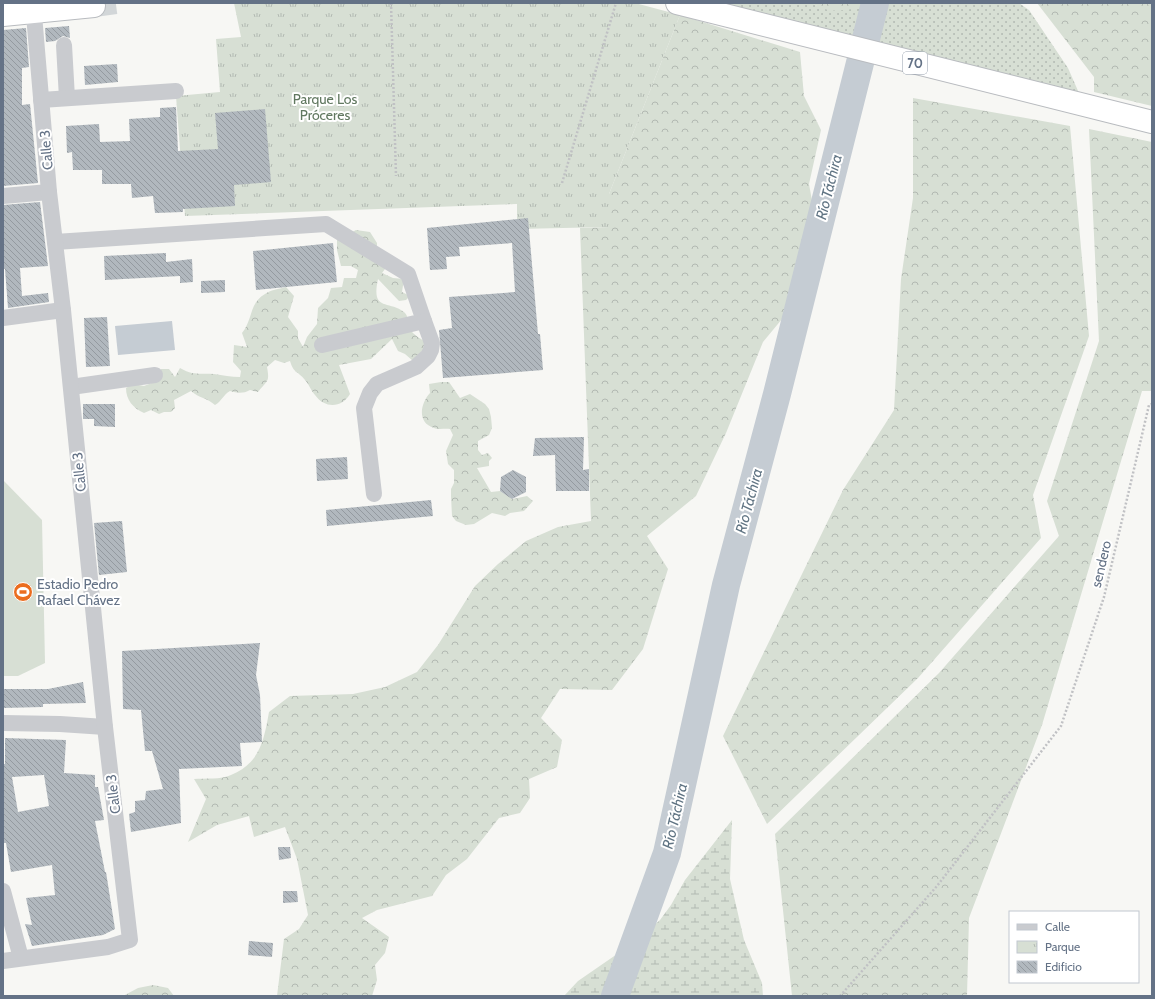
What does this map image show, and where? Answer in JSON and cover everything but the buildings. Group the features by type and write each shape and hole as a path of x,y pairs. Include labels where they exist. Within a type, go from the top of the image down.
{"highway":[{"name":"70","path":"677,3 1152,122"},
{"path":"3,15 34,7 94,6"}],"street":[{"name":"Calle 3","path":"22,958 108,947 130,940 105,727 63,310 49,192 34,7"},
{"path":"64,45 67,98"},
{"path":"42,100 176,91"},
{"path":"3,196 49,192"},
{"path":"55,242 326,224 408,274 432,343 431,350 428,356 416,367 378,384 370,393 364,408 374,494"},
{"path":"3,318 63,310"},
{"path":"322,344 424,321"},
{"path":"71,387 155,375"},
{"path":"3,723 60,724 105,727"},
{"path":"3,891 22,958 3,961"}],"path":[{"path":"391,3 396,176"},
{"path":"562,183 616,3"},
{"name":"sendero","path":"840,996 936,886 1061,726 1104,597 1149,405 1152,404"}],"green space":[{"name":"Parque Los Próceres","path":"234,3 635,3 680,15 609,194 609,227 517,229 517,204 185,216 176,96 220,92 216,39 241,37"},
{"path":"708,3 812,3 817,6 867,6 866,3 1019,3 1029,10 1068,68 1082,100"},
{"path":"812,3 866,3 867,6 846,10 832,10 818,7"},
{"path":"1037,3 1152,3 1152,106 1094,92 1094,77"},
{"path":"680,15 800,52 804,96 821,130 809,184 820,245 811,284 763,342 726,433 696,496 647,536 668,569 643,649 612,690 560,689 541,718 562,740 557,767 529,779 530,798 520,813 499,818 467,859 446,875 432,896 377,910 362,918 389,937 385,953 375,965 377,980 372,996 277,996 284,939 299,929 308,915 297,859 285,827 254,837 249,816 217,825 188,842 206,799 194,779 227,777 241,770 248,764 259,750 265,732 269,712 290,696 353,694 385,687 417,672 438,645 475,586 498,564 526,541 558,527 591,521 580,228 609,227 609,194"},
{"path":"913,98 1070,126 1089,336 1033,495 1041,538 918,678 767,824 723,736 843,490 894,410 901,279 913,198"},
{"path":"1089,129 1152,142 1152,391 1142,391 1042,725 969,918 967,996 792,996 775,834 939,673 1059,536 1047,501 1099,341"},
{"path":"356,230 370,232 377,243 377,251 386,261 385,269 382,273 393,278 404,279 402,292 410,296 406,300 399,301 378,279 376,289 379,301 398,308 404,312 407,316 408,326 411,331 428,344 413,361 405,354 398,351 392,339 371,359 339,365 350,394 343,402 333,405 328,405 319,400 302,377 294,370 290,361 284,363 275,360 267,367 268,379 258,392 250,390 240,393 230,391 215,405 191,391 174,400 175,408 171,412 159,414 151,410 144,413 131,403 127,396 126,388 133,384 144,386 157,381 161,369 169,369 175,377 180,368 197,374 240,377 241,371 233,362 234,345 247,347 242,333 248,323 256,302 272,291 286,287 294,296 288,317 298,331 298,338 303,347 307,337 317,324 318,308 328,298 331,288 342,287 344,278 356,278 358,270 351,266 341,266 337,250 337,240"},
{"path":"449,382 460,398 470,394 485,404 489,409 492,428 489,435 478,441 478,450 482,455 488,453 492,458 489,461 489,466 477,468 491,492 500,491 513,499 527,496 533,501 524,511 510,513 505,516 492,513 474,524 466,525 456,521 452,516 451,489 454,483 454,470 448,464 446,451 453,435 450,429 436,429 429,426 425,422 422,413 424,402 430,393 429,384"},
{"name":"Estadio Pedro Rafael Chávez","path":"3,480 42,520 45,663 18,676 3,676"},
{"path":"732,820 730,879 744,940 762,983 763,996 564,996 578,981 636,941 660,920 671,905 685,880"},
{"path":"153,985 168,988 174,996 123,996 138,988"}],"shaded area":[{"path":"172,321 175,350 118,355 115,326"}],"waterway":[{"name":"Río Táchira","path":"615,996 667,853 726,585 777,394 875,3"}],"tunnel":[{"path":"94,6 117,3"}],"place":[{"name":"Estadio Pedro Rafael Chávez","path":"23,592"}]}
